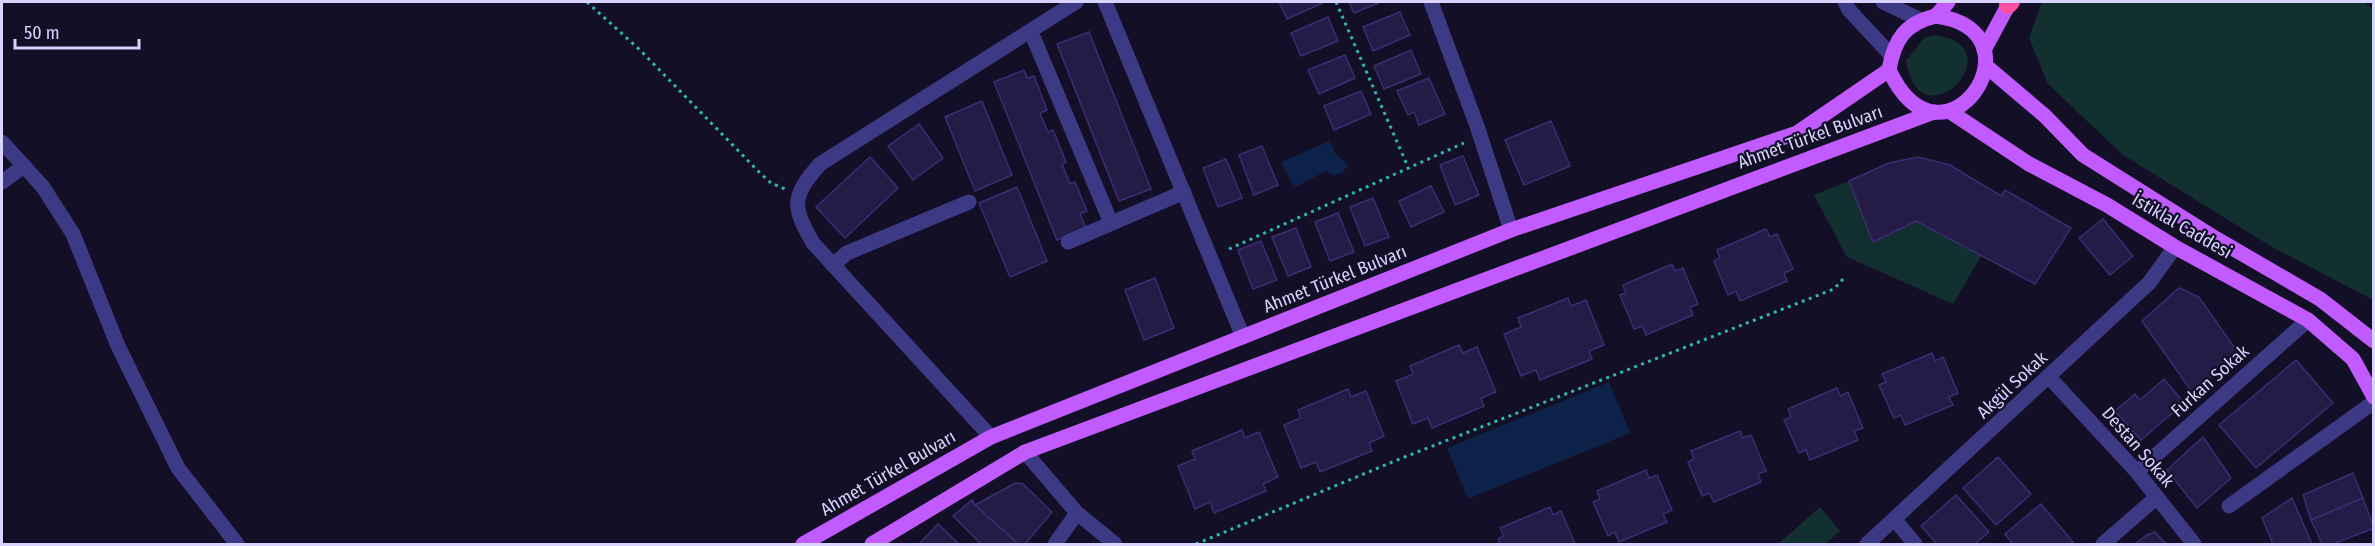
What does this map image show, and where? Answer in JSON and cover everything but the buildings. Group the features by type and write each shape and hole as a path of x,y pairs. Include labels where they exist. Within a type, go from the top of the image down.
{"main road":[{"path":"1936,16 1948,2"},
{"path":"1985,58 1977,36 1966,26 1952,19 1936,16 1921,20 1902,34 1890,63 1905,99 1919,108 1942,111 1964,105 1975,95 1983,81 1985,58 2009,3"},
{"name":"İstiklal Caddesi","path":"1985,58 2083,155 2215,238 2320,299 2373,341"},
{"name":"Ahmet Türkel Bulvarı","path":"803,544 991,437 1511,230 1797,133 1890,63"},
{"name":"Ahmet Türkel Bulvarı","path":"872,544 1025,453 1942,111"},
{"name":"İstiklal Caddesi","path":"1942,111 2029,164 2107,205 2175,247 2308,320 2353,359 2373,397"}],"street":[{"path":"991,437 813,243 797,216 799,196 804,182 820,164 1076,2"},
{"path":"1105,2 1243,337"},
{"path":"1431,2 1477,126 1511,230"},
{"path":"1845,2 1890,63"},
{"path":"1883,2 1921,20"},
{"path":"1034,39 1111,223"},
{"path":"2,142 43,187 73,234 118,346 178,468 237,544"},
{"path":"2,182 24,166"},
{"path":"1068,242 1184,192"},
{"path":"833,266 847,253 969,202"},
{"name":"Akgül Sokak","path":"1867,544 2149,283 2175,247"},
{"name":"Furkan Sokak","path":"2137,471 2308,320"},
{"name":"Destan Sokak","path":"2049,377 2137,471 2194,544"},
{"path":"2229,506 2373,402"},
{"path":"1025,453 1077,513 1114,544"},
{"path":"2103,544 2157,497"},
{"path":"1055,544 1077,513"},
{"path":"1895,520 1915,544"}],"path":[{"path":"587,2 640,50 771,183 799,196"},
{"path":"1336,2 1408,167"},
{"path":"1229,249 1464,143"},
{"path":"1196,544 1402,458 1834,289 1844,278"}],"green space":[{"path":"2042,2 2364,2 2373,9 2373,300 2272,247 2123,155 2048,84 2029,38"},
{"path":"1936,35 1958,43 1967,56 1965,71 1956,85 1943,94 1928,95 1915,85 1906,61 1925,37"},
{"path":"1849,181 1873,242 1916,221 1981,256 1953,304 1847,257 1814,195"},
{"path":"1820,507 1840,531 1825,544 1778,544"}],"water":[{"path":"1329,141 1338,157 1345,161 1347,166 1343,172 1334,176 1326,171 1294,188 1281,162"},
{"path":"1609,382 1630,433 1468,499 1447,448"}]}
